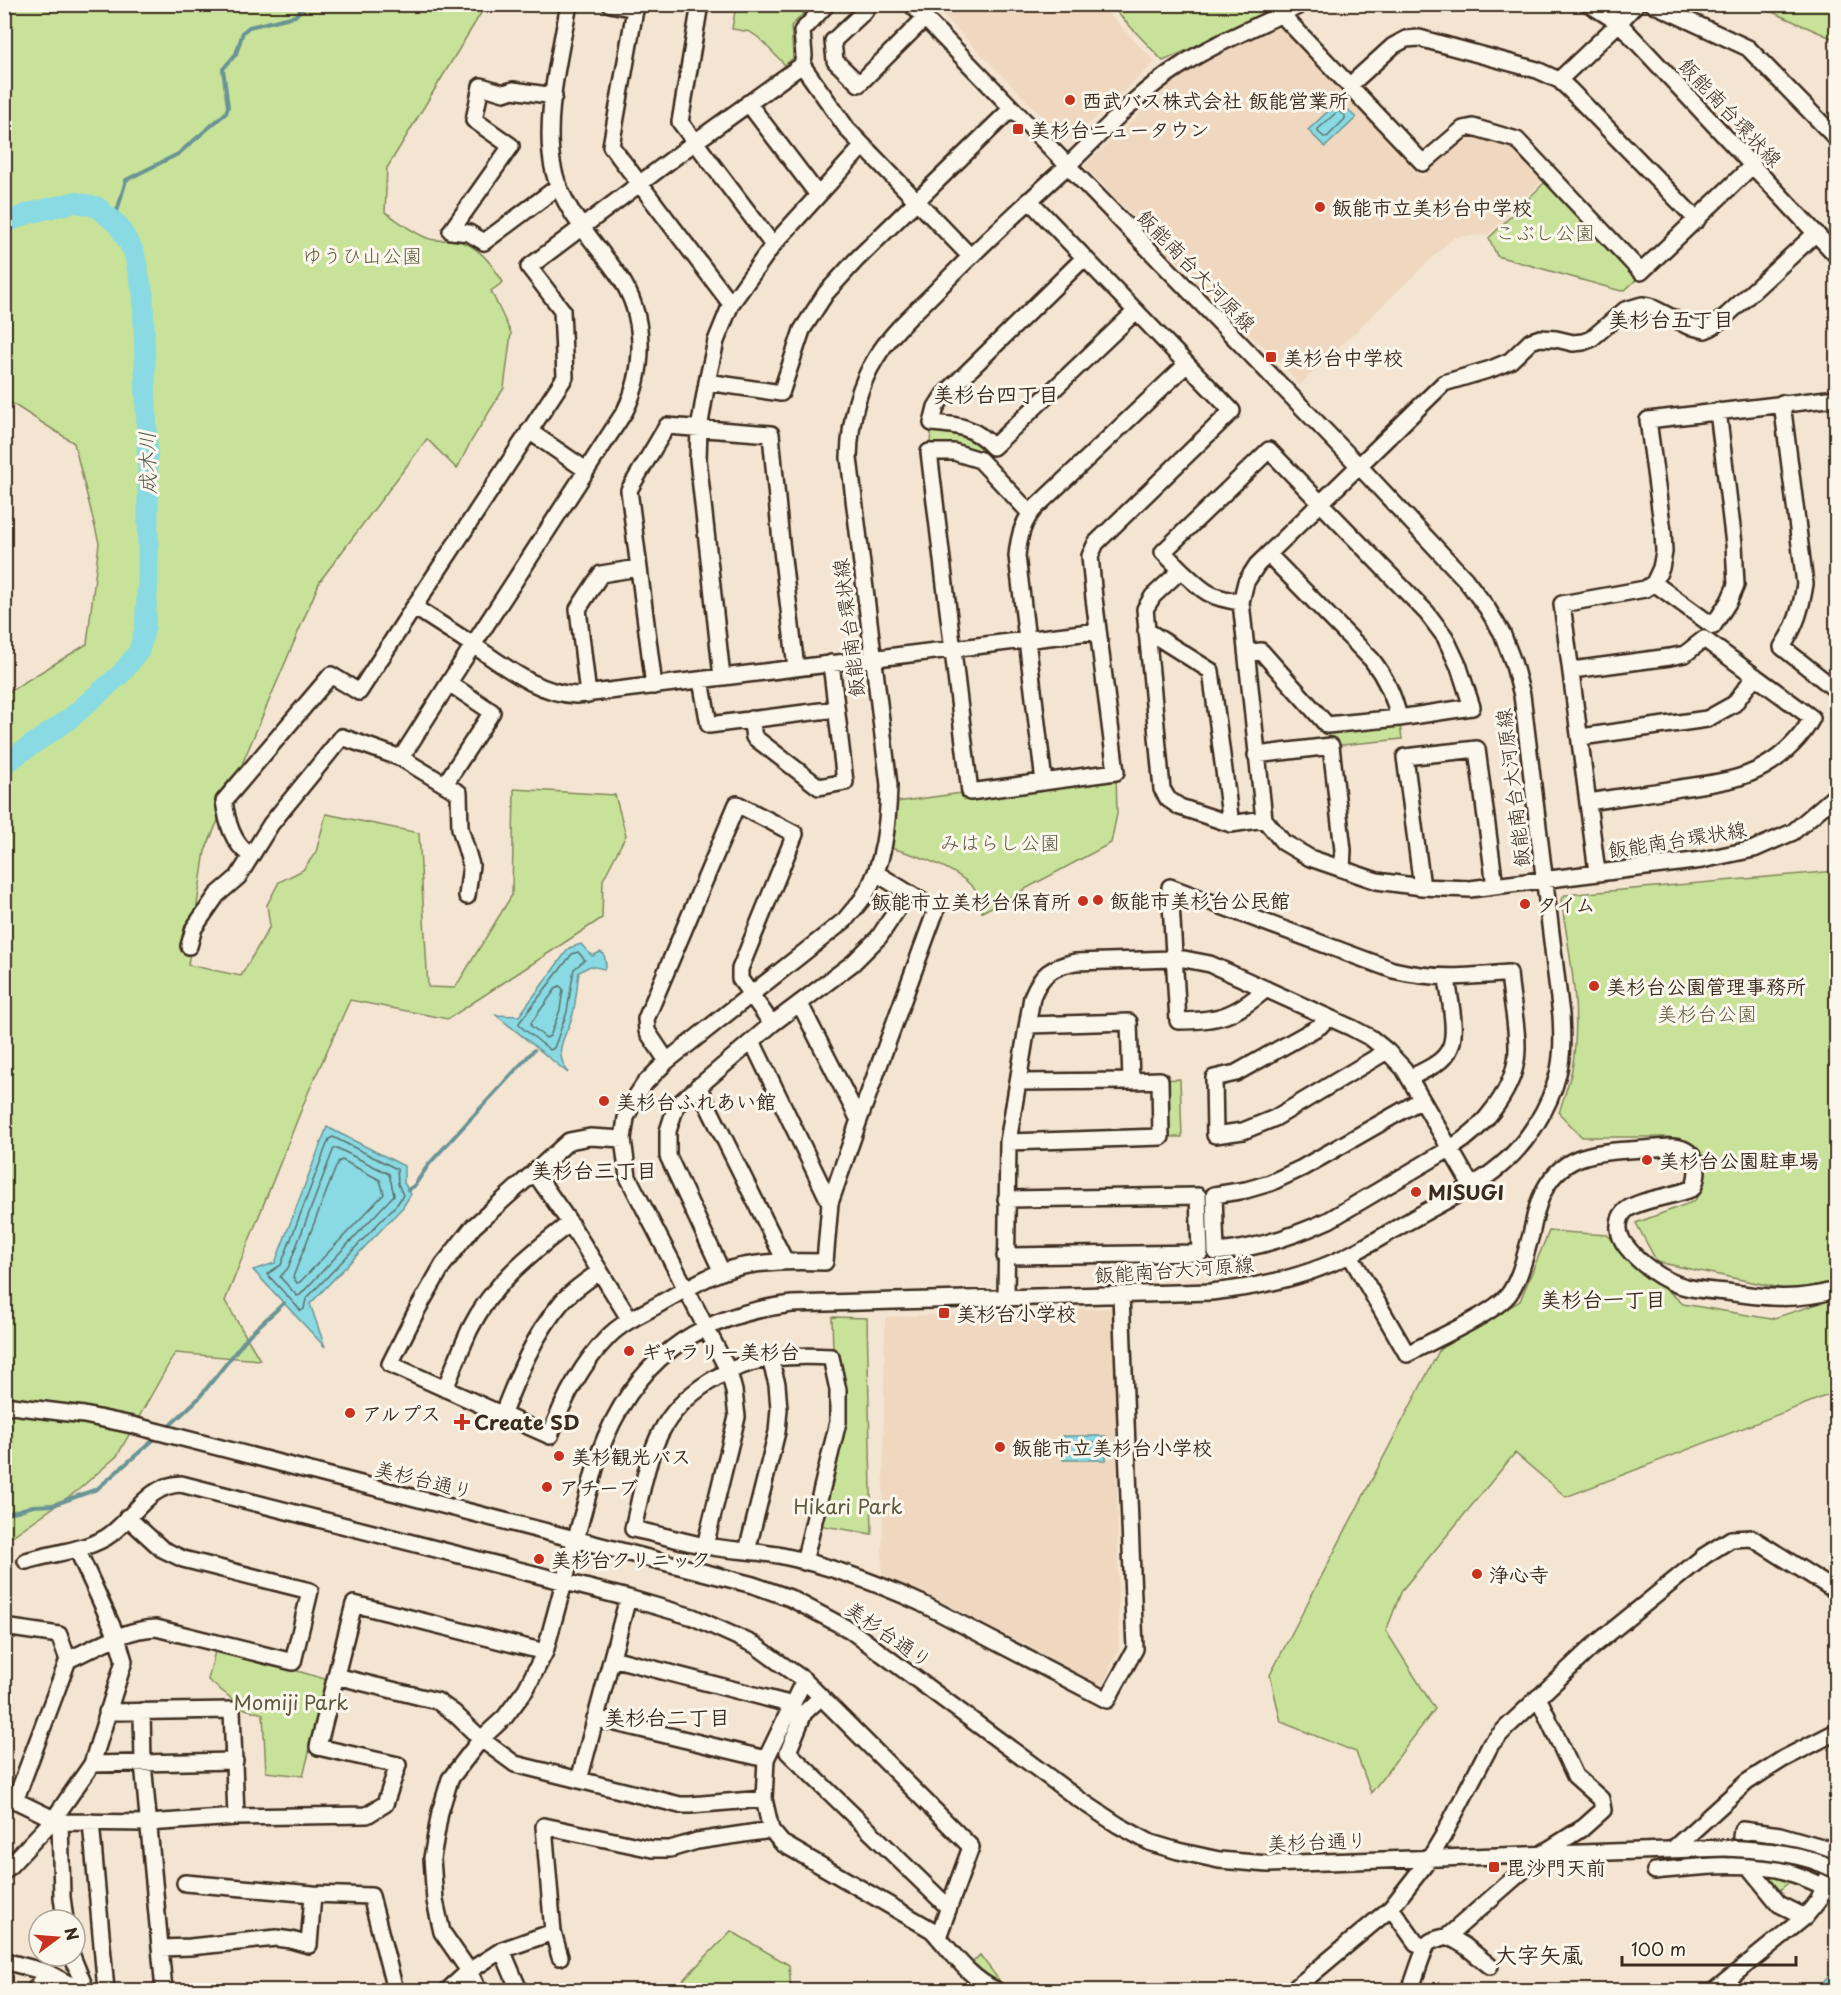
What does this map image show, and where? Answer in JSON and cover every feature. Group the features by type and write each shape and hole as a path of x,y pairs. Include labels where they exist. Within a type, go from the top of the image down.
{"street":[{"path":"401,758 630,400 637,377 640,348 636,316 630,297 620,278 582,227 559,186 551,157 550,126 569,4"},
{"path":"610,4 636,7 611,146 731,304"},
{"path":"700,4 680,122 772,245"},
{"path":"250,855 241,849 228,823 224,801 331,675 359,692 565,377 562,310 529,267 802,65 804,56 802,31 827,4"},
{"path":"859,4 865,11 833,41 835,61 859,84 924,19"},
{"name":"飯能南台大河原線","path":"478,1990 470,1971 442,1932 435,1901 432,1858 440,1812 450,1779 481,1739 505,1717 526,1689 545,1652 599,1454 622,1404 646,1372 687,1338 706,1327 745,1312 792,1304 1211,1292 1245,1288 1303,1274 1350,1255 1471,1185 1501,1165 1538,1121 1558,1075 1561,1052 1561,1015 1522,696 1502,633 1487,608 1465,579 1359,466 911,4"},
{"name":"飯能南台環状線","path":"705,1546 737,1417 734,1391 729,1372 628,1177 623,1139 626,1118 645,1083 667,1061 845,920 863,898 876,873 888,816 889,785 849,458 854,414 863,384 875,359 891,336 970,256 1140,95 1200,54 1302,4"},
{"name":"飯能南台環状線","path":"1589,4 1619,23 1836,255"},
{"path":"1559,80 1636,4"},
{"path":"1653,4 1748,48 1836,138"},
{"path":"1282,15 1423,163 1463,129 1473,127 1517,140 1641,272 1753,165"},
{"path":"1349,86 1393,46 1406,39 1419,38 1537,70 1559,80 1696,220"},
{"path":"802,65 848,130 970,256"},
{"path":"554,96 513,90 504,93 481,86 474,120 511,146 451,231 469,233 484,242 559,186"},
{"path":"748,103 818,195"},
{"path":"706,382 781,393 802,330 826,293 856,260 1011,109"},
{"path":"722,677 698,459 699,429 706,382 716,341 731,304 772,245 863,146"},
{"path":"1029,200 1232,411 1096,543 1090,556 1116,772 970,792 929,452 954,452 980,460 1030,513"},
{"path":"1181,570 1153,596 1145,609 1162,789 1168,799 1180,807 1231,824 1264,819 1240,602 1246,582 1257,565 1444,383 1491,369 1509,361 1531,341 1540,338 1573,343 1592,339 1625,309 1642,305 1649,306 1688,326 1705,330 1712,327 1816,233"},
{"path":"1084,258 943,396 936,407 933,423 973,430 993,447 1136,311"},
{"path":"1044,782 1017,556 1018,539 1030,513 1187,364"},
{"path":"1597,872 1562,604 1645,589 1654,583 1663,560 1663,531 1648,420 1836,398"},
{"path":"1782,403 1805,584 1801,609 1782,647 1836,690 1836,688"},
{"path":"1654,583 1713,626 1736,585 1734,544 1718,411"},
{"path":"654,686 629,490 667,426 771,434 796,668"},
{"path":"529,431 586,470"},
{"path":"1240,602 1211,596 1163,552 1269,450 1322,502 1427,613 1445,637 1460,667 1472,707 1399,718 1327,725 1261,651 1247,653"},
{"path":"1268,554 1372,660 1392,691 1399,718"},
{"path":"588,695 578,609 601,574 638,568"},
{"path":"414,607 540,688 561,694 588,695 1098,631"},
{"path":"1146,630 1211,671 1231,824"},
{"path":"1572,670 1685,654 1704,639 1812,718 1802,735 1763,767 1727,780 1589,802"},
{"path":"751,719 754,737 819,787 845,782 831,663"},
{"path":"1581,737 1707,719 1734,704 1755,676"},
{"path":"701,680 709,725 836,709"},
{"path":"446,784 492,711 449,683"},
{"path":"189,946 194,928 217,895 238,877 271,824 342,737 401,758 459,793 460,828 471,865 467,896"},
{"path":"1256,755 1331,746 1342,869"},
{"path":"1422,887 1405,757 1477,749 1496,886"},
{"name":"飯能南台環状線","path":"1264,819 1283,842 1310,858 1377,881 1422,887 1470,889 1702,860 1754,849 1793,832 1836,795"},
{"path":"667,1061 647,1031 646,1019 737,804 795,834 740,969 740,979 772,1024"},
{"path":"623,1139 590,1137 569,1142 473,1227 443,1265 390,1364 550,1436 562,1402 580,1371 608,1337 630,1320 722,1272 785,1261 825,1262 830,1203 936,910 876,873"},
{"path":"1266,988 1252,1001 1225,1017 1178,1020 1170,887 1393,970 1447,978 1509,973 1517,1049 1513,1070 1500,1102 1466,1139 1329,1220 1271,1243 1216,1252 1214,1195 1270,1184 1421,1100"},
{"path":"722,1272 668,1156 668,1131 676,1106 772,1024 853,963 879,937 908,893"},
{"path":"1006,1297 1008,1142 1032,997 1048,972 1060,965 1075,962 1174,959 1210,964 1371,1038 1388,1051 1404,1069 1471,1185"},
{"path":"1409,1078 1430,1068 1444,1057 1450,1048 1453,1033 1447,978"},
{"path":"800,1005 859,1120"},
{"path":"1328,1017 1320,1026 1236,1073 1214,1078 1215,1136 1243,1131 1275,1118 1388,1051"},
{"path":"1028,1025 1129,1022 1131,1081"},
{"path":"752,1041 830,1203"},
{"path":"1008,1142 1161,1137 1160,1080 1018,1082"},
{"path":"698,1086 785,1261"},
{"path":"1350,1255 1407,1354 1495,1307 1508,1296 1523,1265 1541,1196 1556,1175 1572,1161 1602,1152 1672,1147 1685,1149 1691,1155 1698,1167 1696,1181 1693,1188 1683,1193 1634,1204 1624,1212 1618,1224 1622,1241 1633,1256 1684,1287 1773,1299 1798,1298 1836,1290"},
{"path":"534,1172 570,1222 630,1320"},
{"path":"1005,1256 1200,1253 1198,1196 1006,1198"},
{"path":"445,1389 471,1328 494,1292 524,1258 570,1222"},
{"path":"503,1413 515,1381 538,1336 562,1301 600,1271"},
{"path":"804,1562 838,1422 838,1390 831,1357 792,1356 770,1359 743,1366 699,1388 675,1409 660,1433 648,1468 633,1529 705,1546 804,1562 832,1569 892,1590 1107,1700 1135,1649 1121,1295"},
{"path":"747,1551 777,1432 779,1409 777,1384 770,1359"},
{"name":"美杉台通り","path":"4,1405 84,1415 132,1425 753,1585 790,1598 850,1630 1077,1798 1118,1825 1152,1843 1198,1857 1245,1863 1725,1848 1767,1850 1797,1855 1836,1870"},
{"path":"26,1561 77,1549 111,1535 163,1486 182,1484 628,1598 693,1617 755,1645 804,1680 971,1847 938,1936"},
{"path":"127,1518 162,1549 183,1559 310,1591 293,1662 156,1628 140,1629 117,1637 68,1660 10,1798 56,1821 148,1823 236,1817 367,1815 385,1804 398,1765 318,1747 354,1604 545,1652"},
{"path":"1293,1990 1391,1908 1430,1858 1491,1744 1538,1697 1602,1639 1704,1556 1731,1539 1752,1538 1836,1591"},
{"path":"4,1872 56,1821 92,1764 124,1661 117,1637 77,1549"},
{"path":"579,1780 628,1598"},
{"path":"4,1627 59,1635 68,1660"},
{"path":"612,1658 793,1705"},
{"path":"336,1676 437,1701 454,1713 481,1739 515,1764 680,1805 764,1799"},
{"path":"804,1680 766,1759 764,1799 771,1830 782,1843 932,1930 948,1951 987,1986 996,1990"},
{"path":"820,1697 804,1713 788,1752 948,1907"},
{"path":"1410,1990 1428,1943 1448,1936 1544,1854 1584,1827 1603,1810 1601,1799 1575,1776 1538,1697"},
{"path":"107,1712 232,1710 236,1817"},
{"path":"142,1711 143,1763 164,1990"},
{"path":"596,1718 766,1759"},
{"path":"1673,1849 1747,1782 1774,1764 1836,1732"},
{"path":"92,1764 235,1761"},
{"path":"56,1821 63,1908"},
{"path":"91,1822 106,1990"},
{"path":"560,1957 553,1932 544,1826 652,1849 670,1849 697,1841 771,1830"},
{"path":"1805,1917 1779,1904 1742,1866 1742,1830 1780,1835 1836,1851"},
{"path":"1715,1990 1805,1917 1818,1901 1836,1857"},
{"path":"1655,1871 1742,1866 1777,1869 1825,1887"},
{"path":"185,1883 313,1894 371,1896 395,1990"},
{"path":"161,1948 276,1938 309,1945 313,1894"},
{"path":"1391,1908 1416,1943 1425,1947"},
{"path":"447,1990 470,1971 502,1950 553,1932"},
{"path":"1448,1936 1490,1965"},
{"path":"502,1950 519,1990"},
{"path":"4,1961 46,1972 80,1990"},
{"path":"77,1968 86,1990"},
{"path":"35,1990 46,1972"}],"shaded area":[{"name":"西武バス株式会社 飯能営業所","path":"933,5 1101,5 1155,62 1074,138 1064,139"},
{"name":"飯能市立美杉台中学校","path":"1282,24 1422,177 1462,141 1478,138 1510,146 1543,180 1488,235 1454,237 1299,386 1286,368 1250,336 1084,166 1183,73"},
{"name":"飯能市立美杉台小学校","path":"1115,1308 1119,1649 1102,1686 919,1590 882,1577 885,1317"}],"green space":[{"path":"813,4 791,26 793,58 785,65 759,38 750,32 732,29 736,5"},
{"name":"ゆうひ山公園","path":"5,5 481,5 481,13 387,168 385,212 424,237 463,242 477,250 489,261 503,282 491,291 511,333 504,388 470,443 457,469 427,439 320,581 205,851 188,965 241,976 270,926 267,905 279,882 303,870 316,852 326,814 419,833 428,987 455,988 512,895 514,789 615,795 626,835 603,880 602,918 448,1019 350,1000 308,1093 225,1301 260,1360 175,1353 117,1456 77,1491 5,1541 5,694 87,644 99,543 74,443 5,399"},
{"path":"1110,5 1285,5 1163,61"},
{"path":"1756,5 1836,5 1836,40"},
{"name":"こぶし公園","path":"1545,182 1638,278 1626,289 1621,291 1497,256 1489,238"},
{"path":"932,423 993,447 980,460 929,452"},
{"path":"1399,718 1402,739 1331,746 1327,725"},
{"name":"みはらし公園","path":"1116,772 1117,814 1111,843 982,912 979,898 972,886 953,872 906,852 883,846 889,803"},
{"name":"美杉台公園","path":"1836,871 1836,1281 1790,1290 1657,1262 1636,1223 1695,1201 1710,1159 1669,1137 1582,1137 1559,1113 1572,1069 1576,1026 1574,984 1561,900 1565,895"},
{"path":"1180,1079 1182,1137 1161,1137 1160,1080"},
{"path":"1549,1231 1607,1235 1683,1304 1771,1319 1836,1298 1836,1392 1566,1497 1515,1453 1402,1590 1386,1631 1435,1709 1371,1793 1356,1752 1281,1722 1270,1675 1440,1349 1520,1301"},
{"name":"Hikari Park","path":"832,1317 867,1318 872,1534 818,1525 841,1426 833,1351"},
{"name":"Momiji Park","path":"216,1647 328,1680 303,1776 266,1772 263,1714 245,1709 208,1680"},
{"path":"1757,1871 1793,1879 1777,1892"},
{"path":"731,1931 789,1965 791,1990 679,1990 684,1979"},
{"path":"980,1955 999,1980 989,1983 970,1965"}],"water":[{"path":"1339,101 1356,118 1325,147 1308,130"},
{"path":"581,944 592,956 600,952 604,954 606,965 604,969 590,966 579,972 573,1014 561,1049 563,1064 568,1073 496,1015 519,1016 569,948"},
{"path":"327,1127 404,1166 404,1183 411,1194 403,1207 310,1304 325,1347 253,1270 275,1263"},
{"path":"1063,1436 1106,1436 1106,1460 1063,1460"},
{"path":"1836,1967 1836,1990 1816,1990"}],"waterway":[{"path":"114,222 126,180 178,154 226,113 228,107 223,69 236,54 243,32 249,27 295,16 307,4"},
{"name":"成木川","path":"4,223 30,213 75,202 97,207 118,225 134,252 143,294 148,478 148,581 145,628 139,651 121,674 68,720 4,764"},
{"path":"408,1190 534,1050"},
{"path":"166,1429 198,1399 249,1335 284,1303"},
{"path":"4,1515 33,1506 53,1505 97,1489 158,1436"}],"place":[{"name":"西武バス株式会社 飯能営業所","path":"1070,100"},
{"name":"美杉台ニュータウン","path":"1018,129"},
{"name":"飯能市立美杉台中学校","path":"1320,207"},
{"name":"美杉台中学校","path":"1271,357"},
{"name":"飯能市美杉台公民館","path":"1098,900"},
{"name":"飯能市立美杉台保育所","path":"1083,901"},
{"name":"タイム","path":"1525,904"},
{"name":"美杉台公園管理事務所","path":"1594,986"},
{"name":"美杉台ふれあい館","path":"604,1101"},
{"name":"美杉台公園駐車場","path":"1647,1160"},
{"name":"MISUGI","path":"1416,1192"},
{"name":"美杉台小学校","path":"944,1313"},
{"name":"ギャラリー美杉台","path":"629,1351"},
{"name":"アルプス","path":"350,1413"},
{"name":"Create SD","path":"462,1422"},
{"name":"飯能市立美杉台小学校","path":"1000,1447"},
{"name":"美杉観光バス","path":"559,1456"},
{"name":"アチーブ","path":"547,1487"},
{"name":"美杉台クリニック","path":"539,1559"},
{"name":"浄心寺","path":"1477,1574"},
{"name":"毘沙門天前","path":"1494,1867"}],"district":[{"name":"美杉台五丁目","path":"1671,318"},
{"name":"美杉台四丁目","path":"996,393"},
{"name":"美杉台三丁目","path":"594,1169"},
{"name":"美杉台一丁目","path":"1603,1298"},
{"name":"美杉台二丁目","path":"667,1716"},
{"name":"大字矢颪","path":"1539,1953"}]}
